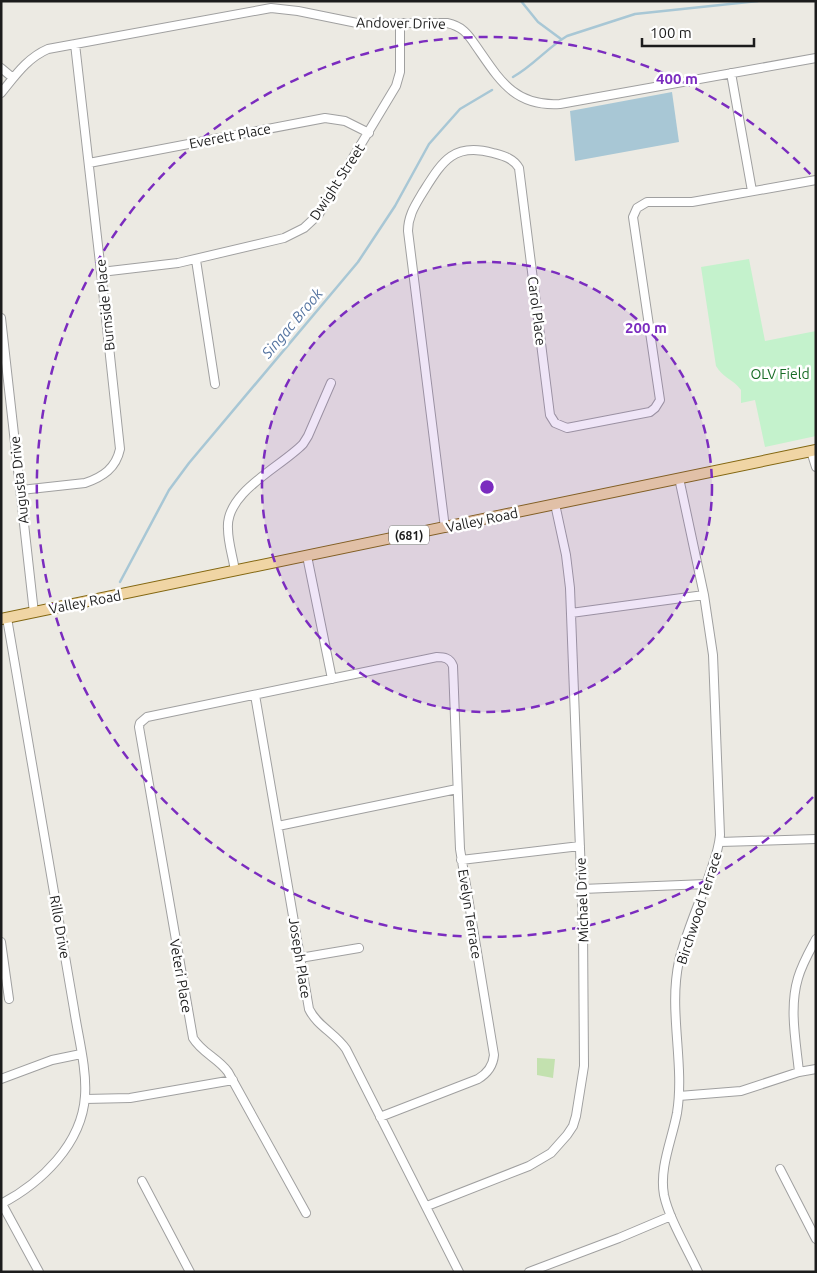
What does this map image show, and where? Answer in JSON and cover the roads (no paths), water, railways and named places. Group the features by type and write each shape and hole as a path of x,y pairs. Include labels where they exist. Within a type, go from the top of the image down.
{"main road":[{"name":"Valley Road","path":"4,619 814,450"}],"street":[{"name":"Andover Drive","path":"1,93 24,65 41,52 270,8 298,10 357,23 447,23 466,32 507,87 523,99 539,104 560,104 816,58"},
{"name":"Dwight Street","path":"101,272 164,266 196,260 284,238 304,228 319,214 396,86 400,72 400,23"},
{"name":"Burnside Place","path":"21,490 85,484 109,470 120,449 75,44"},
{"path":"1,68 13,78"},
{"path":"731,73 752,191"},
{"name":"Everett Place","path":"89,163 325,118 346,121 369,133"},
{"name":"Carol Place","path":"445,528 408,231 413,209 443,162 458,153 475,150 508,157 519,168 550,414 555,424 567,428 650,412 660,400 633,217 637,208 654,200 683,203 816,180"},
{"path":"196,260 215,384"},
{"name":"Augusta Drive","path":"1,318 34,612"},
{"path":"235,571 228,528 231,511 242,495 303,444 331,383"},
{"path":"814,450 816,468"},
{"name":"Birchwood Terrace","path":"679,478 704,595 713,655 720,842 683,946 677,975 679,1096 663,1170 664,1196 671,1216 698,1272"},
{"name":"Michael Drive","path":"427,1206 541,1160 560,1144 573,1126 576,1116 585,1050 582,889 569,568 555,504"},
{"path":"255,695 332,679 307,556"},
{"path":"571,613 704,595"},
{"name":"Rillo Drive","path":"2,1204 30,1186 61,1156 80,1122 85,1099 81,1054 4,619"},
{"name":"Evelyn Terrace","path":"332,679 428,658 442,657 451,662 453,666 461,860 494,1061 488,1071 478,1079 380,1117"},
{"name":"Veteri Place","path":"255,695 156,715 142,720 139,727 190,1031 197,1045 222,1064 233,1080 306,1214"},
{"name":"Joseph Place","path":"255,695 307,1004 312,1016 336,1037 346,1049 459,1272"},
{"path":"278,826 457,789"},
{"path":"720,842 816,839"},
{"path":"461,860 580,846"},
{"path":"582,889 706,884"},
{"path":"799,1072 795,992 803,965 816,939"},
{"path":"1,942 9,1000"},
{"path":"300,958 359,948"},
{"path":"1,1079 52,1060 81,1054"},
{"path":"679,1096 741,1090 799,1072 816,1069"},
{"path":"85,1099 130,1098 233,1080"},
{"path":"780,1169 816,1239"},
{"path":"142,1181 190,1272"},
{"path":"2,1204 39,1272"},
{"path":"529,1272 671,1216"}],"water":[{"path":"672,92 679,142 575,161 570,111"}],"waterway":[{"name":"Singac Brook","path":"521,1 538,22 561,39"},
{"name":"Singac Brook","path":"513,77 567,36 635,14 758,1"},
{"name":"Singac Brook","path":"120,582 169,490 189,463 358,262 395,206 429,144 460,109 492,90"}],"park label":[{"name":"OLV Field","path":"780,374"}]}
